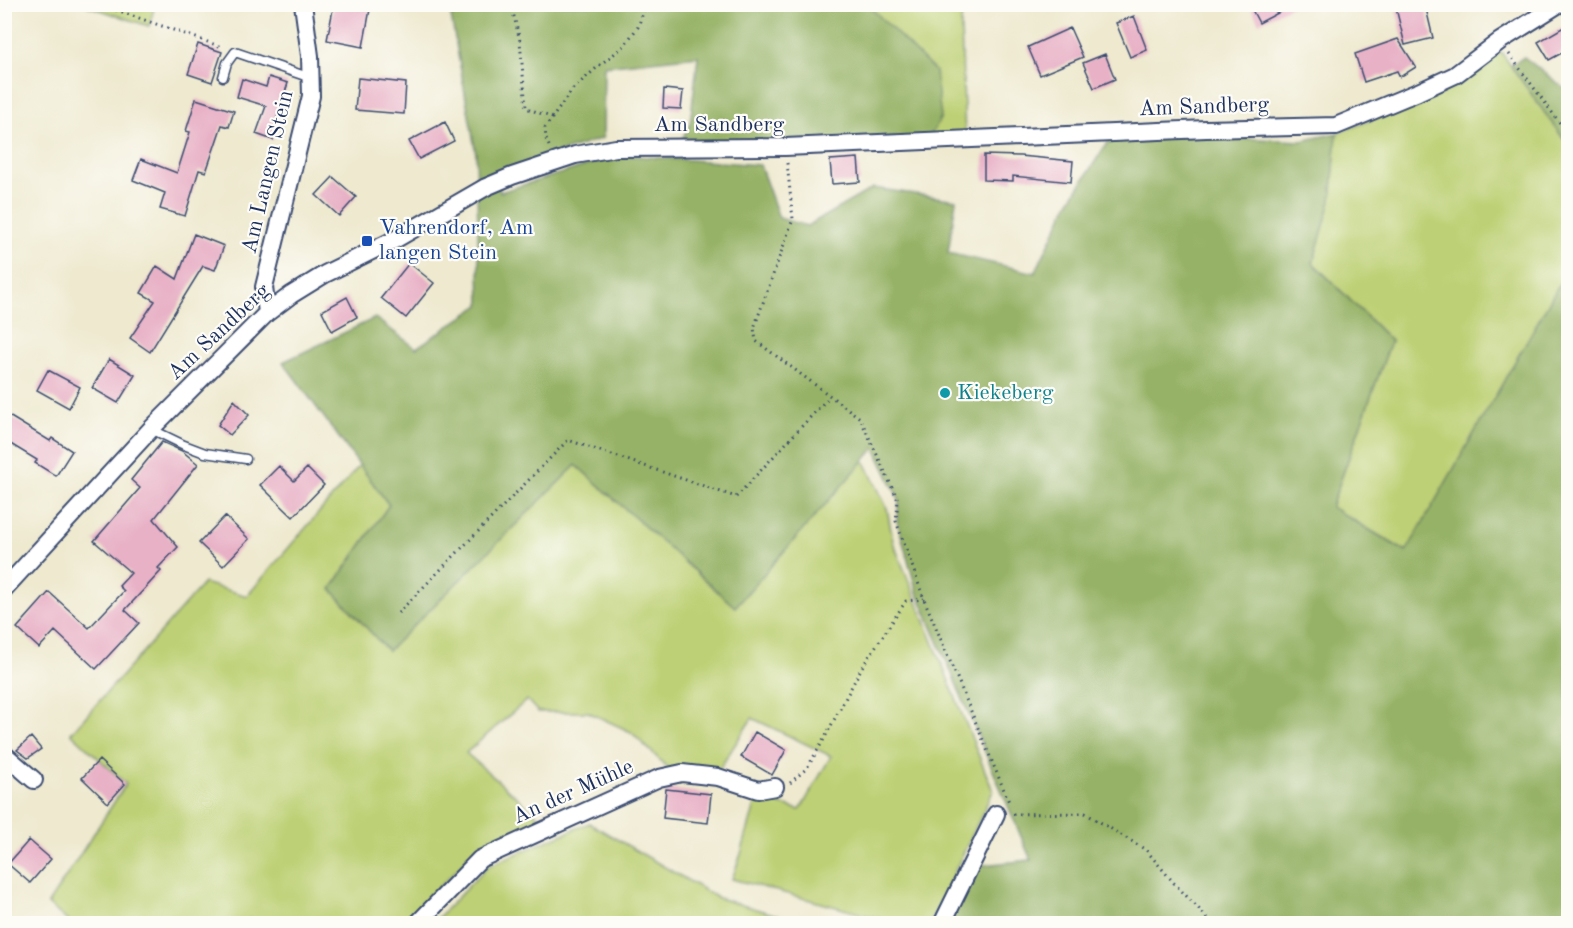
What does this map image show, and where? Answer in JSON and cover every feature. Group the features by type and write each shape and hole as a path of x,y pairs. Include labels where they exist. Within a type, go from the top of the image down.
{"street":[{"name":"Am Langen Stein","path":"267,313 264,287 311,96 312,78 303,4"},
{"name":"Am Sandberg","path":"4,588 152,429 267,313 325,274 396,239 486,187 512,176 576,155 616,148 785,147 1206,129 1336,126 1455,75 1500,41 1559,4"},
{"path":"4,754 34,780"},
{"name":"An der Mühle","path":"417,924 480,859 659,778 682,773 718,777 758,790 775,787"},
{"path":"942,924 996,814"}],"lane":[{"path":"223,77 227,63 235,52 312,78"},
{"path":"152,429 205,453 246,459"}],"path":[{"path":"99,4 235,52"},
{"path":"511,4 520,41 526,108 553,118"},
{"path":"576,155 550,148 545,128 573,89 623,47 638,27 646,4"},
{"path":"1500,41 1569,135"},
{"path":"785,147 793,219 754,328 756,342 860,418 898,500 896,521 924,599 1010,804"},
{"path":"398,613 568,440 736,497 830,396"},
{"path":"775,787 789,784 807,768 862,667 906,601 924,599"},
{"path":"1014,814 1085,813 1146,850 1173,883 1214,924"}],"green space":[{"path":"85,5 155,5 149,26"},
{"path":"449,5 868,5 935,71 941,117 930,137 680,143 690,124 698,56 604,66 603,138 498,173 500,192 621,155 760,165 779,218 807,226 873,188 956,200 948,253 1035,273 1069,202 1109,140 1159,134 1301,141 1337,133 1331,201 1313,263 1391,341 1331,507 1406,552 1568,269 1568,923 947,923 973,866 1031,860 917,592 897,521 899,500 875,448 735,607 576,465 388,651 331,589 389,505 283,362 375,318 416,348 480,305 476,154"},
{"path":"868,5 962,5 965,136 930,137"},
{"path":"1501,52 1568,145 1568,269 1407,552 1331,507 1391,341 1313,263 1331,201 1337,133 1440,94"},
{"path":"1524,57 1568,91 1568,145 1511,66"},
{"path":"864,460 887,508 893,542 993,791 930,923 896,923 732,879 757,798 800,810 831,756 752,718 720,768 669,769 631,732 588,712 538,712 527,700 466,753 545,822 475,852 402,923 259,924 249,919 244,924 70,923 48,904 126,784 71,733 204,583 247,596 360,465 389,505 331,589 388,651 576,465 735,607"},
{"path":"589,823 718,898 804,923 433,923 488,866"}],"building":[{"path":"334,4 371,4 363,47 327,40"},
{"path":"1249,4 1295,4 1259,23"},
{"path":"1395,4 1425,4 1433,38 1405,45"},
{"path":"1134,16 1147,50 1130,57 1116,23"},
{"path":"1569,24 1569,49 1549,60 1538,42"},
{"path":"1070,28 1083,57 1040,75 1028,47"},
{"path":"1398,39 1416,67 1400,77 1397,71 1364,82 1355,54"},
{"path":"198,44 222,52 212,82 188,74"},
{"path":"1105,54 1115,79 1094,88 1083,63"},
{"path":"269,77 288,83 276,121 280,122 273,140 256,134 266,106 237,97 242,79 266,87"},
{"path":"358,78 406,83 404,114 355,110"},
{"path":"664,89 683,91 681,109 663,108"},
{"path":"196,99 234,111 229,127 222,125 206,172 199,170 185,216 160,209 165,193 133,180 141,159 177,173 190,132 186,131"},
{"path":"445,122 454,141 419,159 409,141"},
{"path":"984,155 1073,161 1071,182 1013,176 1013,181 984,180"},
{"path":"858,158 860,182 832,184 830,160"},
{"path":"333,177 356,197 339,216 316,195"},
{"path":"194,234 224,246 215,270 203,266 150,352 130,338 155,301 141,293 157,266 177,279"},
{"path":"409,263 434,283 406,318 381,298"},
{"path":"347,297 357,317 332,331 322,311"},
{"path":"109,359 135,375 118,403 92,388"},
{"path":"48,370 80,387 69,408 37,390"},
{"path":"234,400 249,415 230,435 218,425"},
{"path":"4,413 50,441 52,438 72,451 56,476 35,463 37,460 4,440"},
{"path":"162,442 182,451 198,464 154,519 178,547 158,568 161,571 125,610 139,623 96,669 55,631 39,648 17,628 49,592 89,628 124,591 119,586 131,573 94,541 140,488 131,480"},
{"path":"279,466 294,481 307,468 324,485 293,517 260,485"},
{"path":"225,516 249,539 223,566 199,543"},
{"path":"755,732 786,750 772,775 741,757"},
{"path":"31,737 41,749 28,758 17,750"},
{"path":"99,760 125,784 108,803 82,778"},
{"path":"666,789 711,794 708,823 663,818"},
{"path":"29,840 51,859 30,883 8,864"}],"place":[{"name":"Vahrendorf, Am langen Stein","path":"367,241"},
{"name":"Kiekeberg","path":"945,393"}]}
